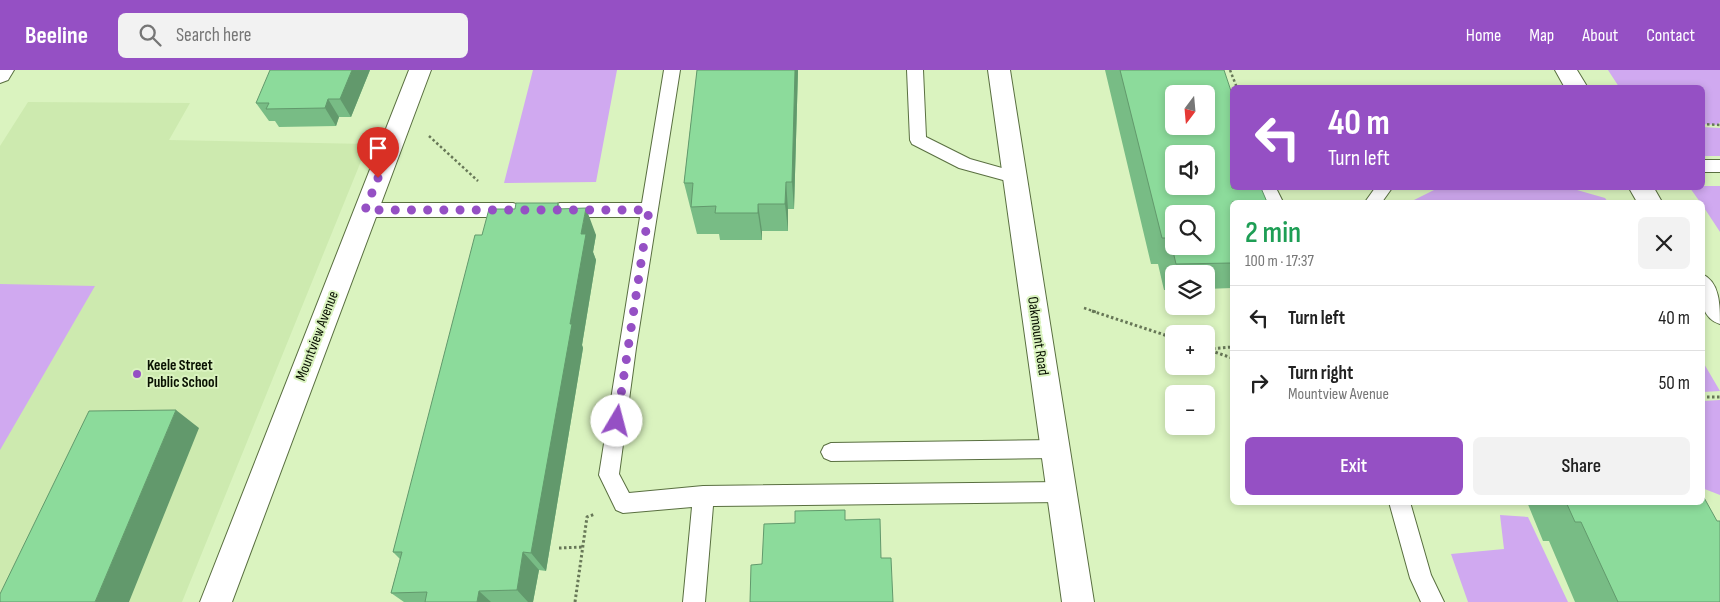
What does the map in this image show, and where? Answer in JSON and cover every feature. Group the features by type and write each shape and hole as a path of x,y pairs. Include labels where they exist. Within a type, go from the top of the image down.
{"street":[{"path":"0,75 4,70"},
{"name":"Mountview Avenue","path":"216,602 420,70"},
{"name":"Oakmount Road","path":"998,70 1078,602"},
{"path":"1566,70 1575,85"},
{"path":"1705,290 1720,313"}],"lane":[{"path":"672,70 609,475 623,503 703,496 1062,492"},
{"path":"915,70 918,140 966,164 1014,177"},
{"path":"1705,166 1720,166"},
{"path":"365,210 521,210"},
{"path":"545,210 649,210"},
{"path":"831,452 1055,449"},
{"path":"694,602 703,496"},
{"path":"1400,505 1421,578 1433,602"}],"path":[{"path":"1230,70 1236,85"},
{"path":"1705,124 1720,126"},
{"path":"423,131 466,172 521,210"},
{"path":"1084,308 1165,335"},
{"path":"1215,348 1230,347"},
{"path":"1215,352 1230,357"},
{"path":"1705,398 1720,397"},
{"path":"575,602 587,517 623,503"},
{"path":"559,548 583,546"}],"shaded area":[{"path":"533,70 617,70 596,182 504,183"},
{"path":"1608,70 1720,70 1720,122 1718,125 1705,124 1705,85 1618,85"},
{"name":"Keele Street Public School","path":"28,102 190,103 169,140 368,144 182,602 0,602 0,146"},
{"path":"1705,127 1720,128 1720,156 1705,156"},
{"path":"1705,186 1720,186 1720,232 1705,209 1705,200 1699,200 1691,190 1705,190"},
{"path":"1434,190 1577,190 1606,200 1414,200"},
{"path":"0,284 95,286 0,450"},
{"path":"1705,365 1720,391 1705,392"},
{"path":"1720,400 1720,495 1705,489 1705,401"},
{"path":"1500,515 1528,517 1568,602 1468,602 1451,554 1504,549"}],"building":[{"path":"270,70 352,70 340,99 328,99 325,108 266,109 269,103 256,103"},
{"path":"697,70 795,70 792,182 786,182 785,204 758,204 758,213 715,213 716,206 691,207 693,183 684,183"},
{"path":"1120,70 1224,70 1230,88 1230,190 1262,190 1266,200 1230,200 1230,263 1176,264 1174,255 1215,255 1215,205 1165,205 1165,238 1162,238"},
{"path":"516,203 558,203 557,209 586,208 581,234 586,234 570,324 572,324 531,553 523,552 517,590 479,591 477,602 425,602 427,592 391,593 402,552 393,552 475,235 482,235 489,209 515,209"},
{"path":"176,410 95,602 0,602 0,594 89,411"},
{"path":"1705,499 1717,521 1720,521 1720,602 1618,602 1581,522 1575,522 1567,505 1705,505"},
{"path":"845,510 845,520 880,519 881,558 891,558 893,602 750,602 751,565 762,564 764,524 795,523 795,511"}],"place":[{"name":"Keele Street Public School","path":"137,374"}],"route":[{"path":"378,178 365,210 649,210 617,421"}]}
